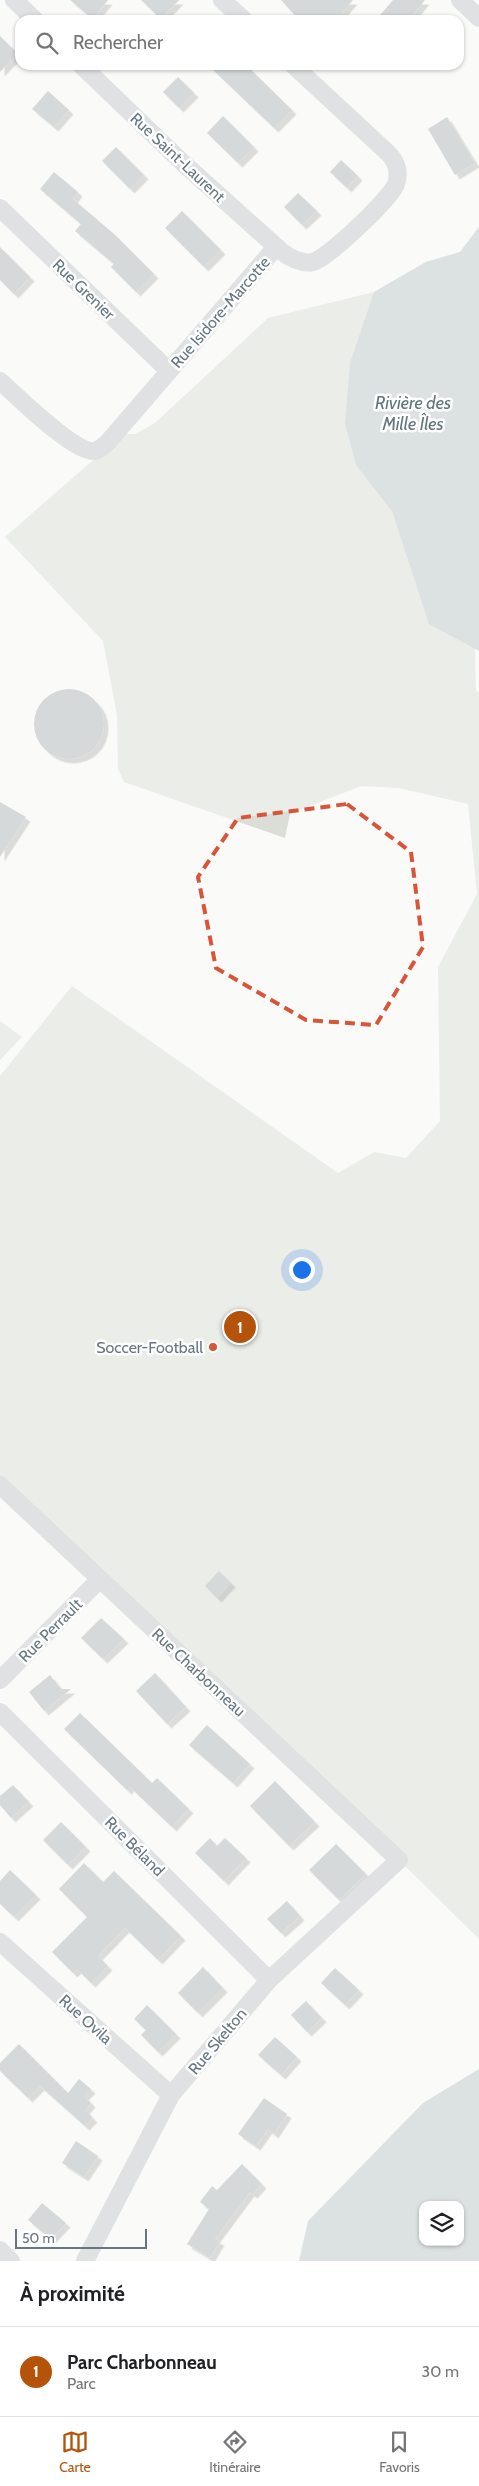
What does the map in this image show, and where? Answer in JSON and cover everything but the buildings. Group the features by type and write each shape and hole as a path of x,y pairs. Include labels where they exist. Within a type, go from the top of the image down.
{"street":[{"path":"14,0 30,15"},
{"path":"222,0 238,15"},
{"path":"460,0 479,18"},
{"name":"Rue Saint-Laurent","path":"86,70 183,163 276,247"},
{"name":"Rue Isidore-Marcotte","path":"0,381 70,442 86,450 95,451 108,442 276,247 287,256 302,262 317,260 329,254 394,189 398,170 395,160 298,70"},
{"name":"Rue Grenier","path":"0,208 169,371"},
{"name":"Rue Charbonneau","path":"0,1485 399,1860"},
{"name":"Rue Perrault","path":"0,1680 100,1579"},
{"name":"Rue Béland","path":"0,1712 269,1980"},
{"name":"Rue Skelton","path":"85,2261 172,2095 269,1980 399,1860"},
{"name":"Rue Ovila","path":"0,1942 172,2095"},
{"path":"0,2250 11,2261"}],"highlighted area":[{"path":"347,804 411,852 423,947 376,1025 306,1020 216,968 198,877 238,818"}],"shaded area":[{"path":"479,227 475,649 476,690 479,693 479,1939 399,1860 0,1481 0,1076 72,986 338,1173 374,1152 406,1158 440,1121 438,967 477,894 468,804 399,788 361,786 290,814 285,838 124,782 118,769 117,715 103,641 5,537 123,434 135,434 155,423 268,318 374,292 426,262 460,252"},
{"path":"0,1021 22,1037 0,1060"}],"water":[{"name":"Rivière des Mille Îles","path":"479,227 479,651 429,624 392,511 356,465 345,423 350,363 374,292 426,262 460,252"},
{"path":"479,2069 479,2261 299,2261 308,2221 423,2103"}],"place":[{"name":"Parc Charbonneau","path":"240,1327"},
{"name":"Soccer-Football","path":"213,1347"}]}
